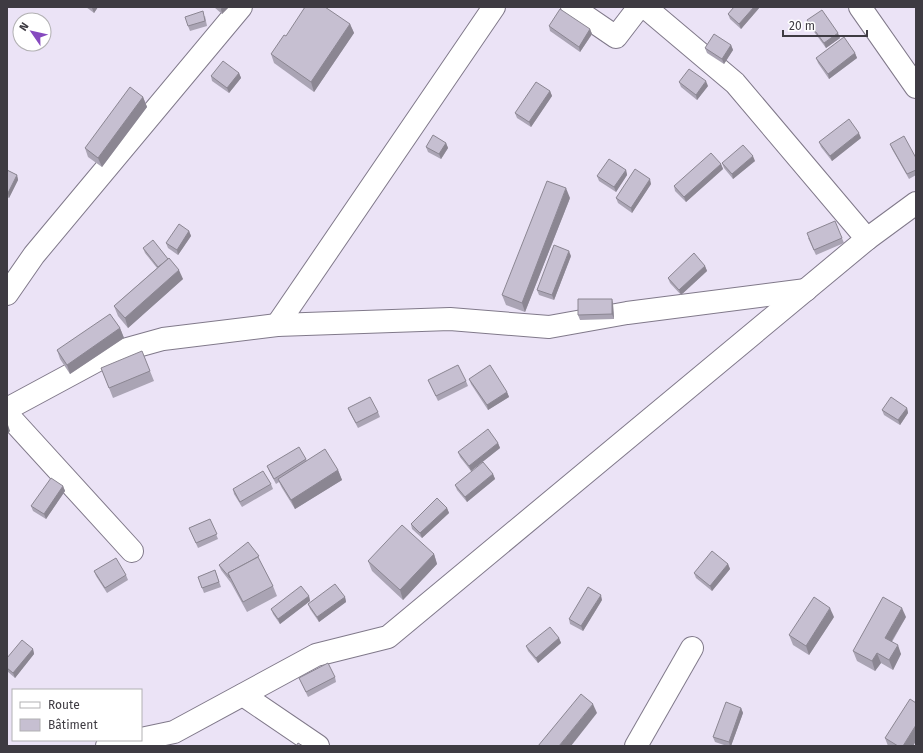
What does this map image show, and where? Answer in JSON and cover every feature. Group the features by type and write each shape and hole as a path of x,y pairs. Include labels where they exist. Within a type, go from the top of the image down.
{"street":[{"path":"7,294 34,255 241,7"},
{"path":"277,325 494,7"},
{"path":"572,7 616,37 639,7"},
{"path":"645,7 735,83 867,239"},
{"path":"860,7 916,87"},
{"path":"142,739 174,732 316,655 388,637 867,239 916,203"},
{"path":"7,409 109,354 163,339 277,325 450,319 549,327 627,313 806,290"},
{"path":"7,414 132,552"},
{"path":"636,746 692,648"},
{"path":"243,695 318,746"},
{"path":"107,746 130,741"}],"building":[{"path":"305,7 325,7 350,24 311,82 271,54 284,35 286,36"},
{"path":"734,7 754,7 739,24 728,14"},
{"path":"560,9 590,29 579,47 549,26"},
{"path":"822,10 838,33 824,43 807,20"},
{"path":"203,11 205,21 188,26 185,17"},
{"path":"714,34 731,45 722,59 705,48"},
{"path":"844,37 855,53 828,74 816,58"},
{"path":"223,61 239,73 227,88 211,76"},
{"path":"689,69 706,81 696,95 679,82"},
{"path":"536,82 550,91 529,122 515,113"},
{"path":"130,87 143,97 98,158 85,148"},
{"path":"849,119 859,133 830,156 819,142"},
{"path":"433,135 446,143 439,154 426,147"},
{"path":"904,136 916,158 916,170 907,174 890,144"},
{"path":"743,145 753,156 732,174 722,163"},
{"path":"711,153 721,164 684,197 674,186"},
{"path":"609,159 626,170 614,187 597,176"},
{"path":"635,169 650,179 631,208 616,198"},
{"path":"7,170 17,175 8,193 7,193"},
{"path":"547,181 566,188 522,303 502,295"},
{"path":"835,221 842,238 814,250 807,233"},
{"path":"179,224 189,231 177,250 166,243"},
{"path":"153,240 168,259 158,267 143,248"},
{"path":"554,245 569,251 552,295 537,290"},
{"path":"694,253 705,266 679,290 668,278"},
{"path":"169,258 179,270 125,318 114,306"},
{"path":"578,299 612,299 612,314 578,315"},
{"path":"110,314 120,328 67,365 57,350"},
{"path":"142,351 150,371 109,388 101,368"},
{"path":"458,365 466,381 436,396 428,380"},
{"path":"490,365 507,392 487,405 469,379"},
{"path":"370,397 378,412 356,423 348,408"},
{"path":"891,397 907,408 898,420 882,410"},
{"path":"488,429 498,443 469,466 458,452"},
{"path":"299,447 306,459 274,479 267,466"},
{"path":"325,449 338,470 291,500 278,479"},
{"path":"483,462 493,474 465,497 455,485"},
{"path":"263,471 271,484 240,502 233,489"},
{"path":"51,478 63,486 44,514 31,506"},
{"path":"437,498 447,508 420,533 411,524"},
{"path":"210,519 217,534 196,543 189,528"},
{"path":"402,525 434,554 400,590 368,561"},
{"path":"248,542 259,556 228,573 230,578 219,565"},
{"path":"712,551 728,564 710,586 694,573"},
{"path":"258,557 273,586 243,602 228,573"},
{"path":"116,558 126,575 105,588 94,571"},
{"path":"215,570 219,582 202,588 198,577"},
{"path":"335,584 345,597 317,617 308,604"},
{"path":"301,586 309,596 278,619 271,609"},
{"path":"588,587 601,595 581,626 569,619"},
{"path":"814,597 830,608 806,646 789,635"},
{"path":"883,597 902,608 885,638 898,645 889,660 877,653 872,661 853,651"},
{"path":"550,627 559,638 536,658 526,646"},
{"path":"22,640 33,649 13,673 7,668 7,658"},
{"path":"328,663 335,677 306,692 299,678"},
{"path":"581,694 593,704 559,746 538,746"},
{"path":"910,699 916,703 916,725 903,746 898,746 885,738"},
{"path":"726,702 741,708 729,742 713,737"},
{"path":"298,743 303,746 296,746"}]}
